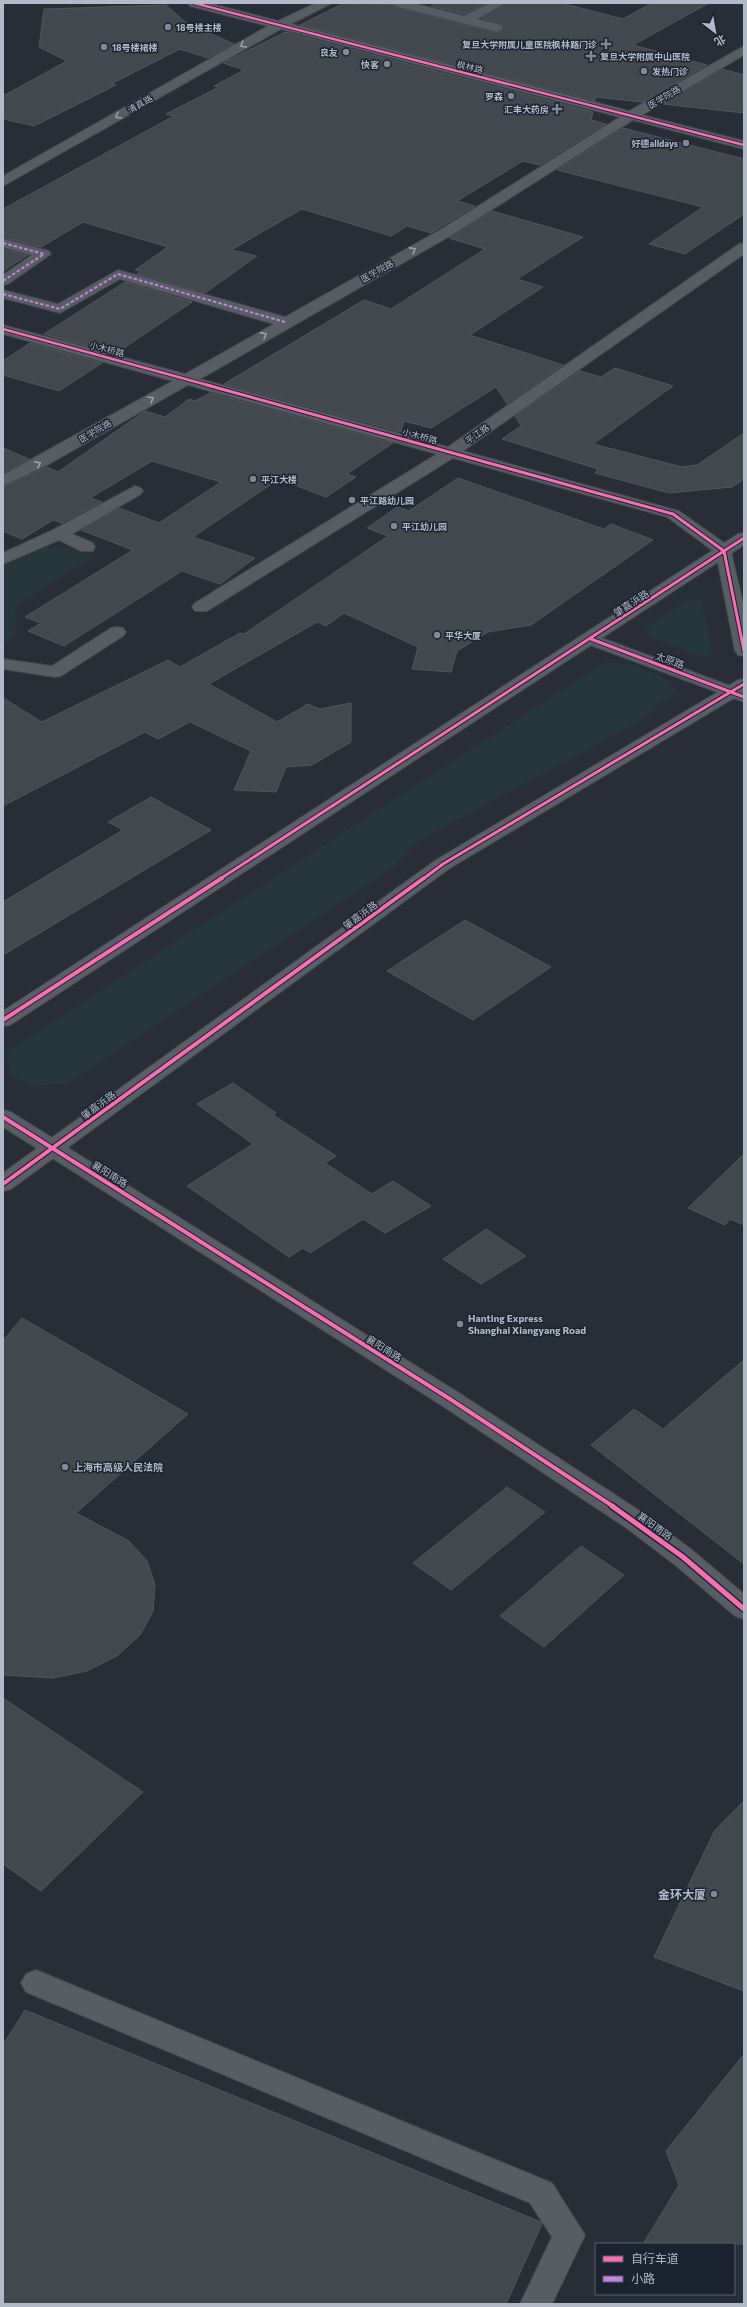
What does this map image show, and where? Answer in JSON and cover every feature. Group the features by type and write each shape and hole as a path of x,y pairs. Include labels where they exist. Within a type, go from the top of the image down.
{"main road":[{"name":"肇嘉浜路","path":"3,1020 591,639 744,538"},
{"name":"肇嘉浜路","path":"3,1184 443,864 741,691"}],"street":[{"name":"枫林路","path":"194,3 277,26 629,117 744,144"},
{"name":"清真路","path":"3,182 277,26 326,3"},
{"path":"400,3 497,28"},
{"path":"466,20 500,3"},
{"name":"医学院路","path":"3,481 43,461 285,322 445,233 629,117 744,50"},
{"path":"3,243 44,254 3,281"},
{"name":"平江路","path":"201,607 450,453 744,247"},
{"path":"3,294 60,309 118,274 285,322"},
{"name":"小木桥路","path":"3,329 673,514 724,551"},
{"path":"3,559 59,534 135,491"},
{"path":"59,534 87,547"},
{"path":"724,551 744,651"},
{"path":"3,664 55,672 117,632"},
{"name":"太原路","path":"591,639 741,691"},
{"name":"襄阳南路","path":"3,1116 450,1399 634,1520 683,1557 744,1609"},
{"path":"36,1983 540,2193 569,2235 536,2304"}],"shaded area":[{"path":"47,546 76,548 94,556 16,606 15,636 3,644 3,566"},
{"path":"689,599 701,599 713,654 702,657 651,637 644,630"},
{"path":"605,662 635,665 668,680 676,692 642,720 415,843 397,865 67,1084 32,1086 11,1075 5,1053"}],"building":[{"path":"344,3 361,5 392,4 395,7 497,33 504,28 502,24 481,18 506,3 561,3 623,19 652,3 709,3 633,45 707,65 642,102 595,97 595,101 300,25"},
{"path":"437,3 487,3 464,14 431,6"},
{"path":"166,5 185,22 234,44 208,58 180,49 111,84 116,85 34,126 3,119 3,96 67,61 39,47 44,9"},
{"path":"285,32 593,112 591,120 606,124 540,165 523,161 457,201 475,206 431,233 407,226 391,236 302,209 231,250 257,256 205,293 137,274 141,271 135,270 168,247 83,222 41,247 3,238 3,209 174,116 166,114 219,87 214,86 244,70 223,63"},
{"path":"722,69 744,75 744,113 663,104"},
{"path":"623,128 744,159 744,214 685,254 649,244 703,207 557,170"},
{"path":"492,211 583,237 517,279 543,287 470,335 563,365 507,404 496,387 431,428 404,421 401,432 224,384 364,300 391,309 485,249 449,238"},
{"path":"3,249 28,255 3,271"},
{"path":"125,282 192,302 115,354 44,334"},
{"path":"30,343 102,363 59,391 3,375 3,361"},
{"path":"615,368 673,386 593,444 682,467 697,465 744,433 744,479 732,487 669,493 595,473 598,469 502,439 521,426 515,416 580,371 601,377"},
{"path":"210,393 393,443 347,474 356,477 326,497 279,479 193,537 255,558 220,584 182,571 64,646 28,631 41,623 25,617 133,550 81,530 119,508 159,523 221,482 152,461 90,498 102,502 62,523 53,520 22,539 3,531 3,487 47,467 58,472 145,411 165,417 189,399 195,401"},
{"path":"3,448 29,459 3,473"},
{"path":"458,478 604,529 611,524 653,540 531,625 488,632 457,651 451,672 412,669 418,647 344,613 326,626 317,622 209,684 277,722 308,704 320,709 351,703 351,742 312,765 286,767 276,792 234,790 251,751 190,722 158,739 145,732 3,806 3,698 42,722 168,660 180,667 240,633 244,634 388,536 367,528 397,507 409,511"},
{"path":"151,797 211,830 3,955 3,902 123,830 108,822"},
{"path":"465,920 551,967 473,1020 387,971"},
{"path":"233,1083 276,1113 273,1115 336,1156 325,1163 372,1194 393,1181 431,1206 385,1233 363,1219 310,1253 303,1248 289,1257 187,1186 253,1144 197,1104"},
{"path":"744,1154 744,1225 730,1219 725,1225 688,1208"},
{"path":"486,1229 526,1256 481,1284 443,1259"},
{"name":"上海市高级人民法院","path":"22,1318 188,1414 76,1513 129,1541 147,1561 155,1585 153,1611 140,1635 117,1656 87,1671 53,1678 3,1675 3,1341"},
{"path":"744,1360 744,1564 591,1445 634,1409 663,1429"},
{"path":"507,1487 545,1512 451,1590 413,1563"},
{"path":"581,1546 624,1575 544,1647 500,1616"},
{"path":"3,1698 143,1792 41,1891 3,1864"},
{"name":"金环大厦","path":"744,1801 744,1991 654,1957 715,1830"},
{"path":"25,2010 541,2222 542,2224 506,2304 3,2304 3,2045"},
{"path":"744,2054 744,2244 644,2243 679,2185 666,2151"}],"marked path":[{"path":"3,243 44,254 3,281"},
{"path":"3,294 60,309 118,274 285,322"}],"cycle path":[{"path":"194,3 744,145"},
{"path":"3,329 673,514 724,551 744,651"},
{"path":"3,1020 744,538"},
{"path":"591,639 744,697"},
{"path":"3,1184 443,864 744,684"},
{"path":"3,1117 450,1399 634,1520 683,1557 744,1609"}],"place":[{"name":"18号楼主楼","path":"168,27"},
{"name":"复旦大学附属儿童医院枫林路门诊","path":"606,44"},
{"name":"18号楼裙楼","path":"104,47"},
{"name":"良友","path":"346,52"},
{"name":"复旦大学附属中山医院","path":"591,56"},
{"name":"快客","path":"387,64"},
{"name":"发热门诊","path":"644,71"},
{"name":"罗森","path":"511,96"},
{"name":"汇丰大药房","path":"557,109"},
{"name":"好德alldays","path":"686,143"},
{"name":"平江大楼","path":"253,479"},
{"name":"平江路幼儿园","path":"352,500"},
{"name":"平江幼儿园","path":"394,526"},
{"name":"平华大厦","path":"437,635"},
{"name":"Hanting Express Shanghai Xiangyang Road","path":"460,1324"},
{"name":"上海市高级人民法院","path":"65,1467"},
{"name":"金环大厦","path":"714,1894"}]}
